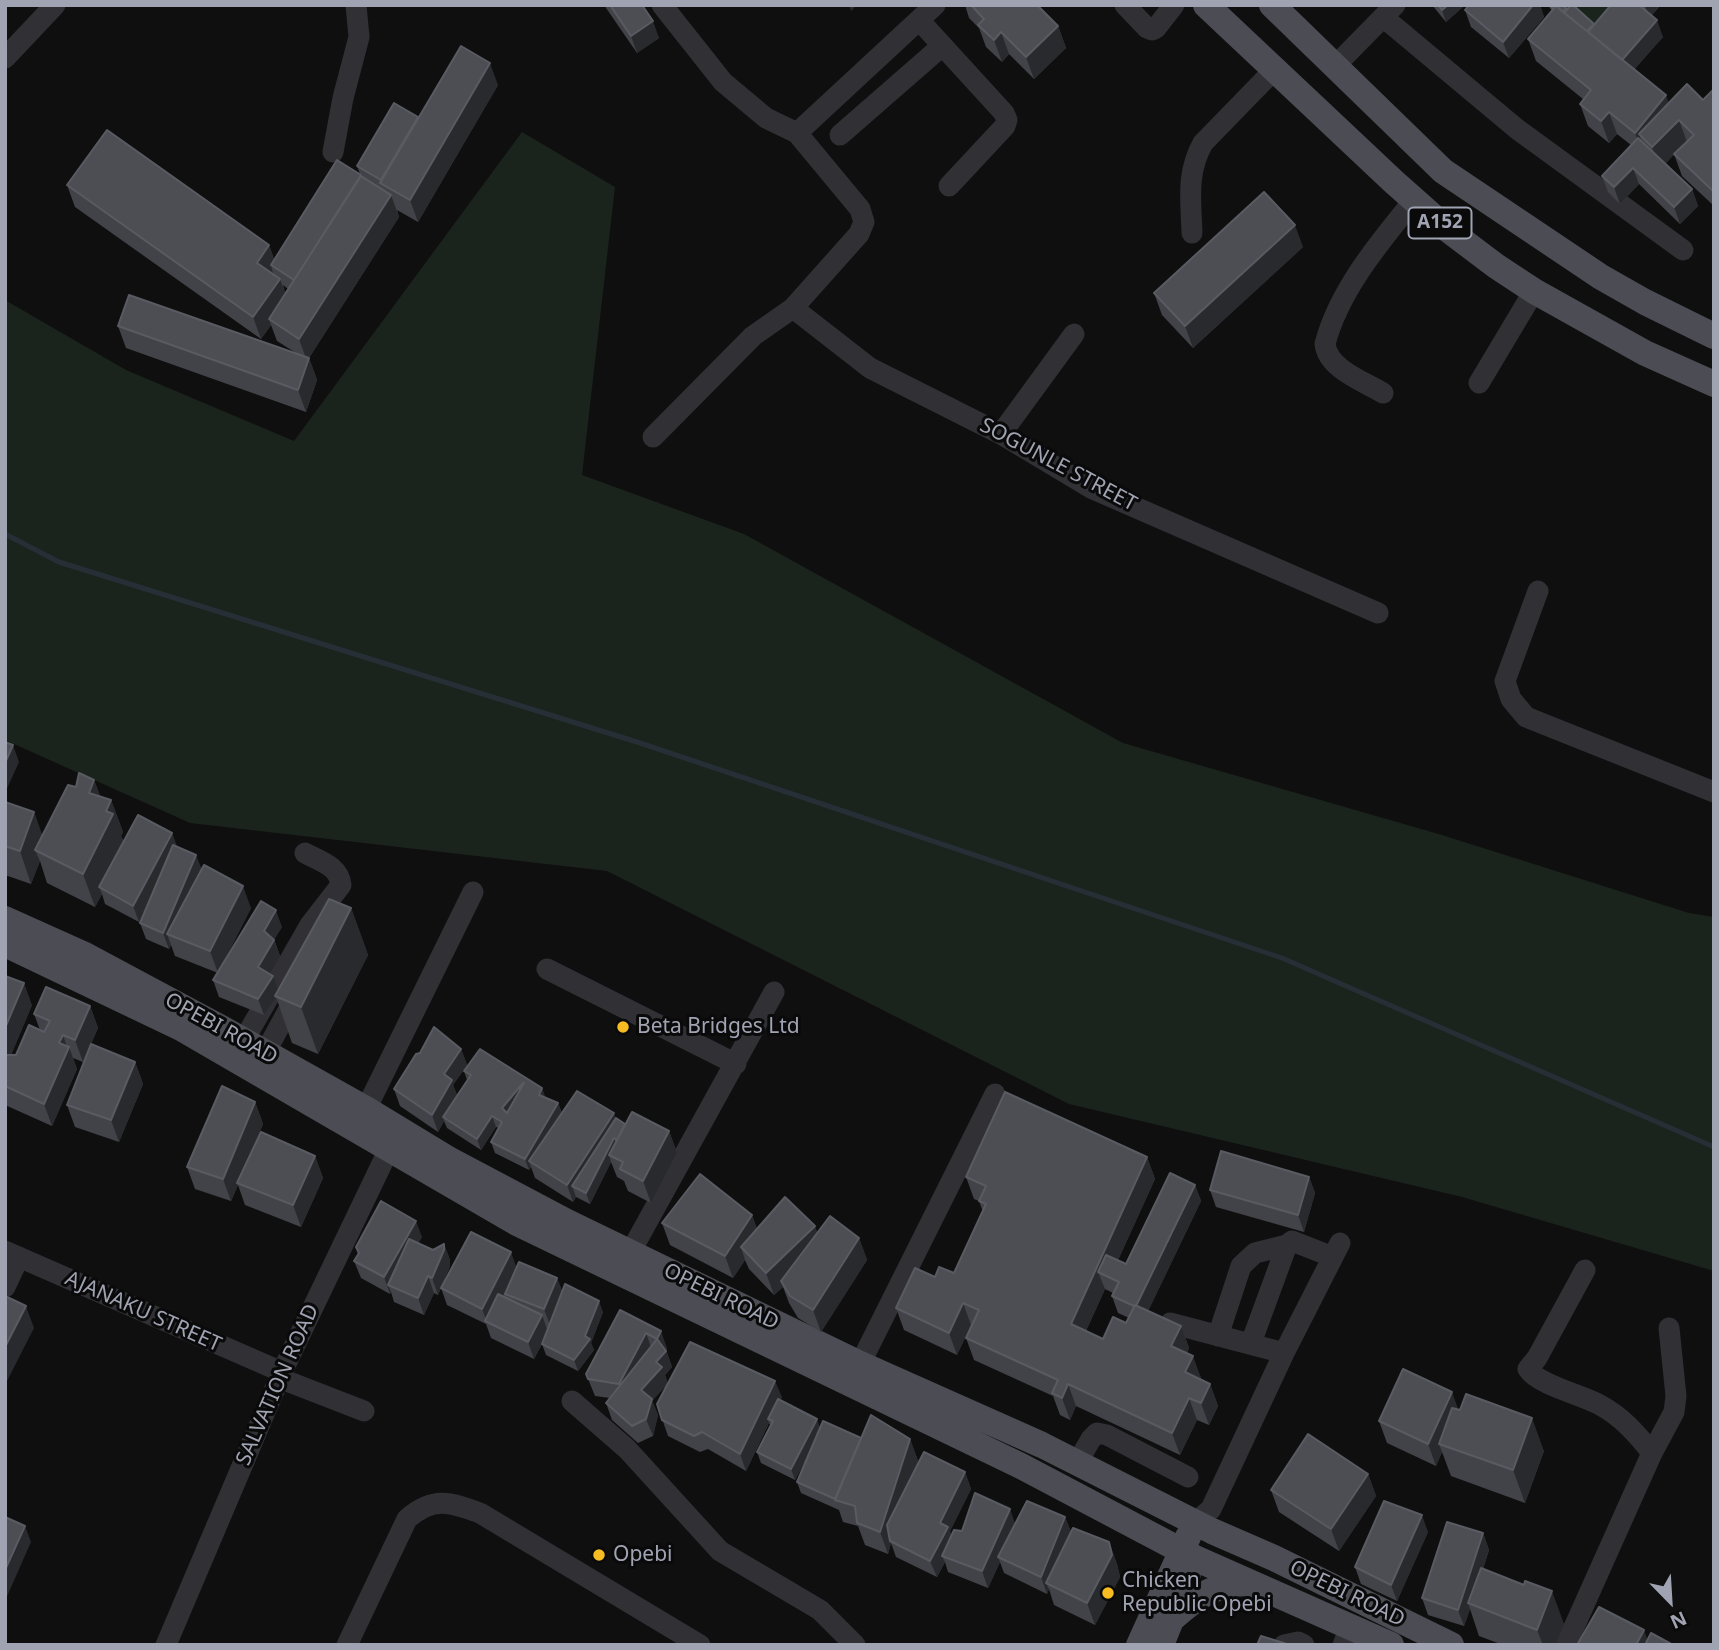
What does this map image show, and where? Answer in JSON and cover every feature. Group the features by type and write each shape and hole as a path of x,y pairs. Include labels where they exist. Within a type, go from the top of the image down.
{"main road":[{"name":"A152","path":"1206,5 1414,200 1496,266 1534,291 1646,353 1714,384"},
{"name":"A152","path":"1272,5 1443,171 1601,277 1714,336"},
{"name":"OPEBI ROAD","path":"5,919 83,954 366,1110 395,1140 517,1223 1021,1466 1189,1555 1251,1583 1346,1636 1391,1645"},
{"name":"OPEBI ROAD","path":"5,944 181,1028 395,1140 860,1364 1206,1521 1274,1558 1451,1645"},
{"path":"1139,1645 1166,1589 1189,1555 1206,1521"},
{"path":"1132,1524 1156,1553 1166,1589"},
{"path":"1161,1645 1174,1617 1189,1555"},
{"path":"1174,1617 1199,1596 1216,1587 1231,1583 1251,1583"}],"street":[{"path":"5,58 55,5"},
{"path":"333,152 359,37 356,5"},
{"path":"653,437 752,336 793,308 859,234 864,222 860,209 797,133 766,118 723,82 662,5"},
{"path":"1125,5 1152,30 1174,5"},
{"path":"1335,66 1389,11 1517,129 1683,250"},
{"path":"797,133 927,13 942,46 1004,113 1007,120 1005,126 949,186"},
{"path":"840,135 942,46"},
{"path":"1192,233 1191,172 1196,155 1203,143 1274,70"},
{"path":"1319,124 1340,143"},
{"path":"1383,393 1332,362 1326,353 1325,344 1349,290 1414,200"},
{"path":"1479,383 1534,291"},
{"name":"SOGUNLE STREET","path":"793,308 870,368 1001,434 1091,488 1378,613"},
{"path":"1001,434 1074,334"},
{"path":"1538,591 1505,681 1511,699 1518,708 1526,717 1714,792"},
{"path":"255,1047 310,925 341,885 340,876 333,868 306,853"},
{"path":"366,1110 473,892"},
{"path":"547,969 736,1064"},
{"path":"255,1047 305,981"},
{"path":"630,1253 774,992"},
{"path":"860,1364 995,1094"},
{"name":"SALVATION ROAD","path":"166,1645 280,1375 395,1140"},
{"path":"1206,1521 1284,1353 1336,1250 1292,1241 1287,1245 1255,1253 1241,1266 1218,1336"},
{"path":"1251,1343 1287,1245"},
{"path":"5,1287 12,1254"},
{"name":"AJANAKU STREET","path":"12,1254 364,1411"},
{"path":"1585,1270 1537,1359 1528,1369 1539,1380 1600,1404 1615,1413 1652,1452"},
{"path":"1170,1323 1284,1353"},
{"path":"1566,1645 1652,1452 1674,1412 1669,1328"},
{"path":"572,1401 627,1449 720,1551 820,1610 855,1645"},
{"path":"1077,1463 1091,1438 1097,1433 1107,1435 1188,1477"},
{"path":"347,1645 407,1519 418,1509 433,1502 456,1504 480,1513 700,1645"},
{"path":"1283,1645 1298,1642 1304,1645"}],"shaded area":[{"path":"1564,5 1624,5 1599,35"},
{"path":"522,132 615,187 582,475 744,534 1123,743 1442,835 1689,913 1714,917 1714,1271 1462,1197 1069,1104 607,871 190,823 5,740 5,300 126,370 294,441"}],"building":[{"path":"610,5 642,5 653,21 631,36"},
{"path":"971,5 1037,5 1058,26 1026,57 1001,32 994,40 978,25 984,19"},
{"path":"1469,5 1533,5 1503,42 1465,10"},
{"path":"1550,5 1563,5 1566,8 1563,12"},
{"path":"1571,5 1594,24 1587,31 1564,13"},
{"path":"1611,5 1639,5 1657,20 1622,60 1588,32"},
{"path":"1556,6 1666,95 1635,133 1609,112 1601,121 1580,104 1591,90 1528,39"},
{"path":"461,46 490,63 410,200 380,183"},
{"path":"1687,84 1703,100 1714,89 1713,191 1674,154 1694,135 1679,120 1652,147 1639,134"},
{"path":"394,103 418,117 381,180 357,166"},
{"path":"107,130 269,245 257,263 280,279 253,317 67,185"},
{"path":"1638,138 1692,189 1674,207 1633,168 1614,187 1602,176"},
{"path":"337,160 361,175 294,280 271,265"},
{"path":"361,176 391,195 299,339 269,319"},
{"path":"1264,192 1295,225 1185,326 1154,293"},
{"path":"129,295 309,358 298,390 118,326"},
{"path":"5,742 13,745 5,763"},
{"path":"79,773 94,780 89,793 111,800 106,811 113,814 83,874 35,850 68,785 76,787"},
{"path":"5,802 34,812 20,851 5,846"},
{"path":"138,815 172,833 133,906 99,887"},
{"path":"173,845 196,855 163,933 140,923"},
{"path":"204,865 243,886 210,951 167,934"},
{"path":"329,899 351,908 301,1007 275,996"},
{"path":"261,901 276,910 264,931 274,940 258,967 273,976 258,999 213,980"},
{"path":"5,976 24,983 5,1028"},
{"path":"46,987 90,1006 75,1040 63,1035 59,1043 69,1047 44,1104 5,1086 5,1055 16,1055 29,1025 44,1032 50,1021 34,1014"},
{"path":"434,1027 461,1049 444,1074 452,1080 432,1115 394,1089 416,1054 420,1053"},
{"path":"91,1044 135,1062 111,1120 67,1105"},
{"path":"480,1049 542,1088 539,1095 558,1103 525,1159 491,1142 502,1122 492,1116 477,1139 443,1117 471,1075 464,1071","holes":["524,1083 507,1113 502,1108"]},
{"path":"222,1086 255,1102 223,1179 187,1167"},
{"path":"577,1091 614,1113 567,1185 529,1161"},
{"path":"1005,1092 1147,1157 1071,1324 1103,1339 1113,1317 1126,1323 1135,1305 1181,1326 1171,1346 1193,1356 1185,1372 1210,1384 1201,1403 1189,1398 1172,1433 1068,1384 1062,1398 1052,1393 1058,1380 966,1338 979,1310 963,1303 949,1333 896,1308 915,1268 935,1277 939,1267 954,1273 986,1204 979,1201 986,1186 966,1177"},
{"path":"632,1112 669,1131 643,1181 620,1169 623,1162 609,1155"},
{"path":"616,1118 625,1124 617,1140 614,1138 586,1193 572,1186"},
{"path":"261,1132 315,1156 293,1205 237,1183"},
{"path":"1221,1151 1309,1177 1298,1215 1210,1190"},
{"path":"1170,1173 1195,1185 1134,1306 1112,1296 1119,1282 1098,1272 1106,1255 1126,1264"},
{"path":"700,1174 752,1215 725,1256 662,1223"},
{"path":"785,1197 815,1226 766,1273 741,1247"},
{"path":"381,1201 416,1221 384,1277 354,1261 359,1253 356,1247"},
{"path":"830,1216 859,1238 813,1310 790,1296 781,1281"},
{"path":"471,1232 511,1252 482,1309 441,1288"},
{"path":"409,1239 433,1250 444,1244 432,1278 428,1276 418,1298 388,1285"},
{"path":"519,1262 557,1278 544,1309 505,1294"},
{"path":"565,1284 599,1301 585,1336 590,1339 574,1360 542,1344"},
{"path":"498,1294 542,1315 528,1342 485,1321"},
{"path":"5,1296 26,1306 5,1347"},
{"path":"620,1310 661,1331 657,1339 646,1333 619,1384 588,1379 586,1374"},
{"path":"657,1339 666,1351 656,1362 662,1367 641,1390 652,1399 646,1419 632,1426 606,1403"},
{"path":"690,1342 775,1381 740,1454 702,1432 694,1436 662,1420 657,1404"},
{"path":"1403,1369 1452,1392 1428,1444 1379,1421"},
{"path":"1466,1394 1532,1418 1513,1470 1439,1444 1452,1408 1460,1410"},
{"path":"778,1399 817,1419 791,1469 757,1452 773,1421 768,1419"},
{"path":"871,1415 910,1439 880,1532 857,1523 855,1506 835,1500"},
{"path":"823,1421 861,1438 835,1499 797,1482"},
{"path":"1308,1434 1368,1474 1331,1529 1271,1490"},
{"path":"924,1452 965,1472 940,1523 948,1527 930,1561 890,1541 887,1525"},
{"path":"975,1493 1010,1509 982,1571 942,1556 954,1530 962,1531"},
{"path":"1027,1501 1065,1517 1041,1577 998,1557"},
{"path":"1384,1501 1422,1515 1391,1585 1355,1567"},
{"path":"5,1517 25,1526 5,1570"},
{"path":"1447,1522 1483,1533 1458,1610 1422,1598"},
{"path":"1073,1528 1109,1542 1112,1555 1087,1603 1046,1583"},
{"path":"1481,1568 1524,1585 1525,1581 1552,1591 1537,1630 1468,1603"},
{"path":"1599,1607 1644,1630 1636,1645 1577,1645"},
{"path":"1651,1633 1673,1645 1645,1645"},
{"path":"1261,1636 1290,1645 1257,1645"}],"waterway":[{"path":"5,534 59,562 637,742 1282,958 1714,1147"}],"place":[{"name":"Beta Bridges Ltd","path":"623,1027"},
{"name":"Opebi","path":"599,1555"},
{"name":"Chicken Republic Opebi","path":"1108,1593"}]}
